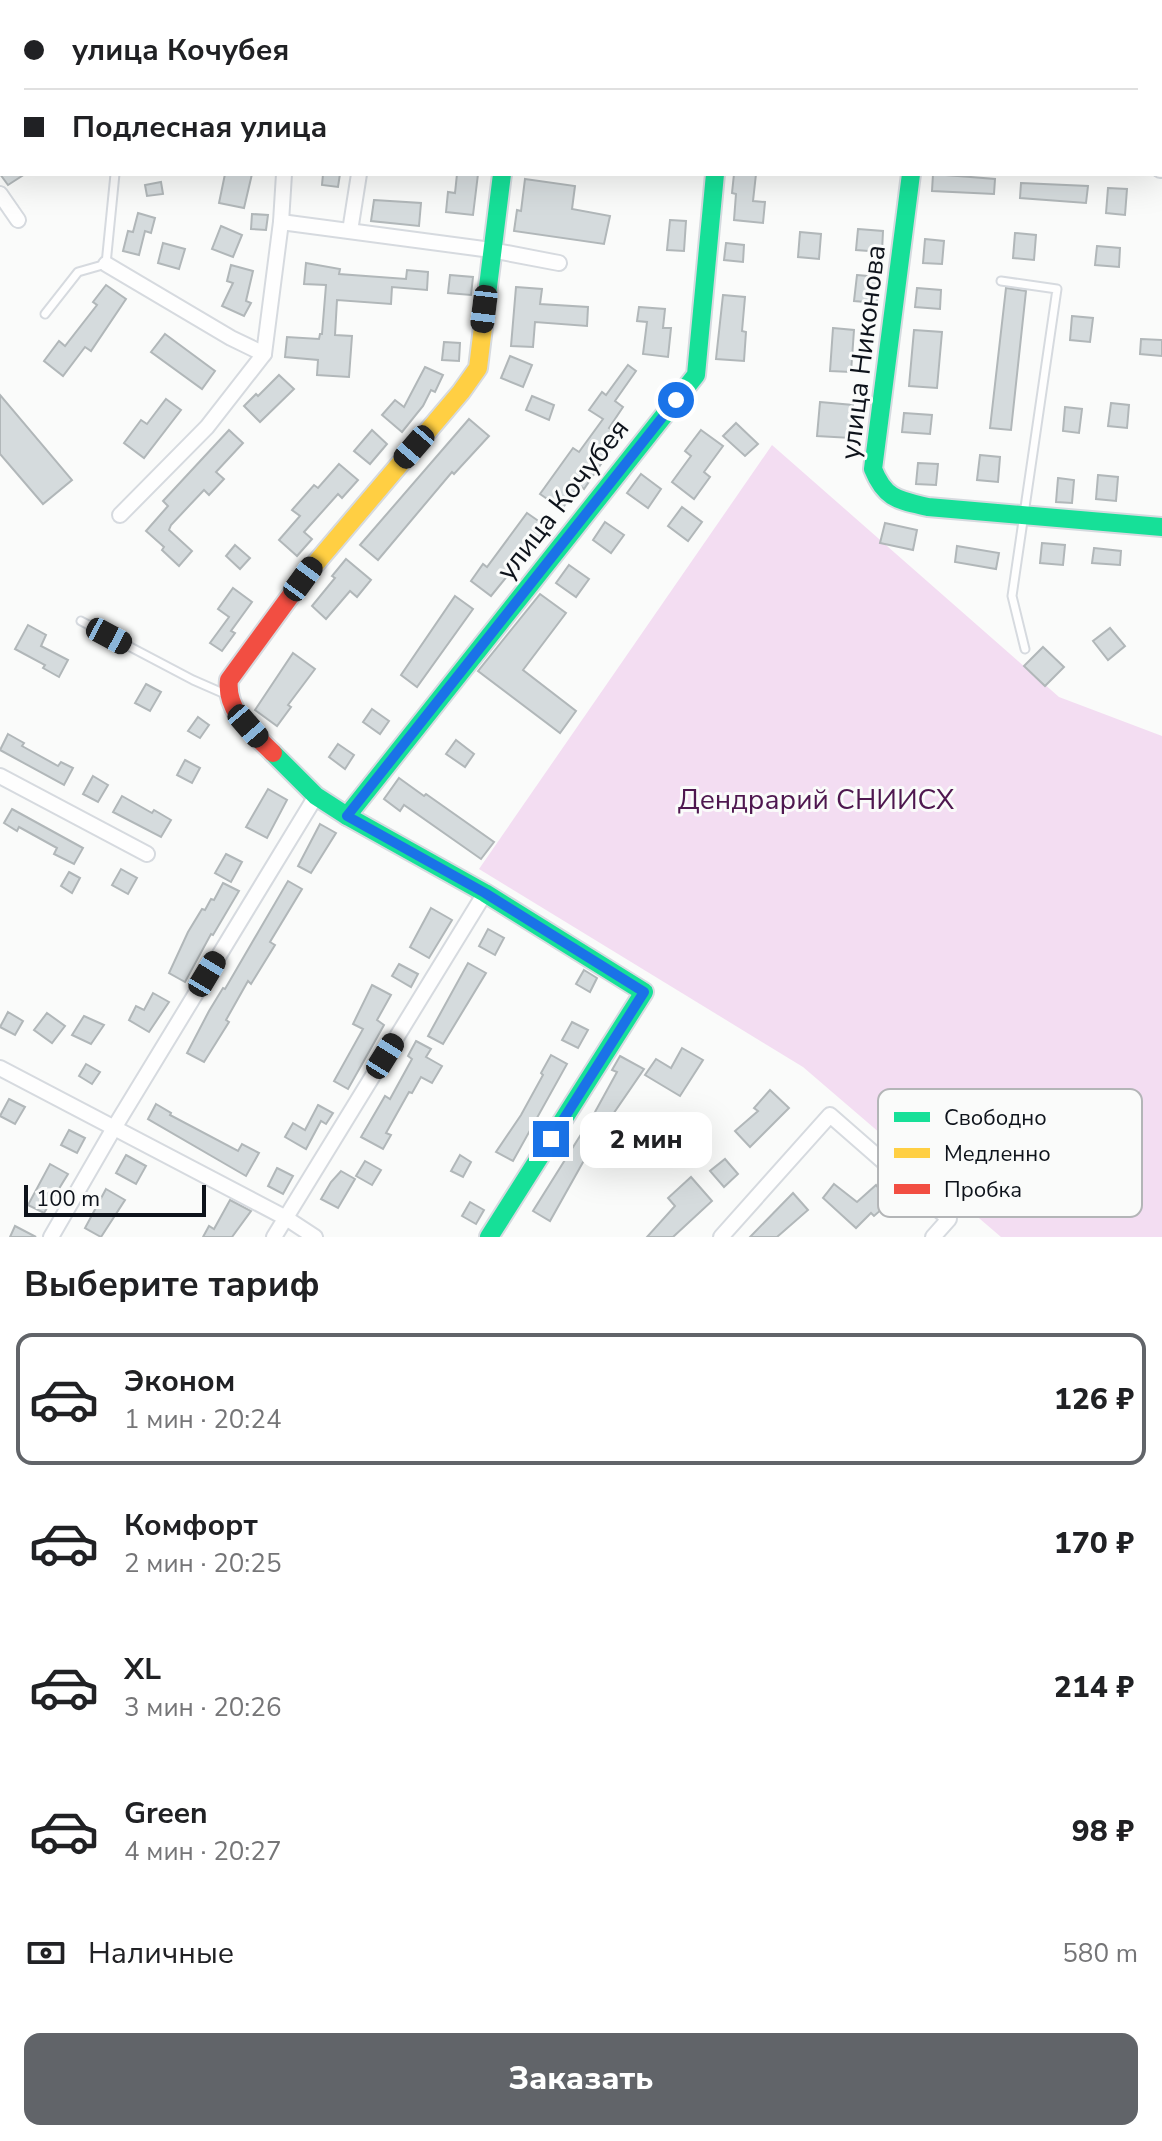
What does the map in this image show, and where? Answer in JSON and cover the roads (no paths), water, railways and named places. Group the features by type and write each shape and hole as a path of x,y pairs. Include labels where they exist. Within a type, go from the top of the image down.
{"street":[{"path":"120,515 207,427 264,354 284,176"},
{"path":"350,231 359,176"},
{"path":"489,1237 644,992 485,893 316,796 232,708 228,688 321,554 478,368 502,176"},
{"name":"улица Кочубея","path":"347,816 696,375 715,176"},
{"name":"улица Никонова","path":"911,176 873,469 880,487 901,501 928,507 1162,527"},
{"path":"0,194 18,220"},
{"path":"281,222 491,250 559,263"},
{"path":"106,264 231,338 264,354"},
{"path":"0,776 147,854"},
{"path":"51,1237 316,796"},
{"path":"274,1237 485,893"},
{"path":"0,1068 286,1218 315,1237"},
{"path":"721,1237 830,1115 878,1157"},
{"path":"933,1237 949,1219 947,1217"}],"lane":[{"path":"45,314 78,272 106,264 115,176"},
{"path":"1001,281 1057,289 1012,596 1025,649"},
{"path":"81,621 193,680 228,688"}],"park label":[{"name":"Дендрарий СНИИСХ","path":"816,799"}]}
